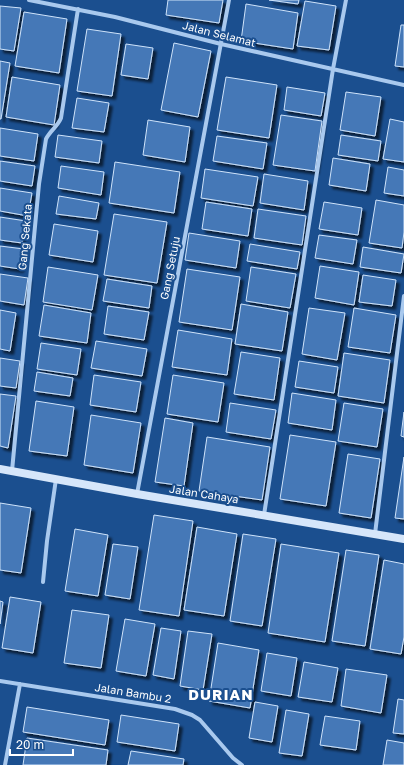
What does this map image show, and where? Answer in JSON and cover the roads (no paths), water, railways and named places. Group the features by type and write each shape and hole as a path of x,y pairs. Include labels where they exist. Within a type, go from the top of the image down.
{"street":[{"name":"Jalan Selamat","path":"29,0 115,16 221,44 404,85"},
{"name":"Gang Setuju","path":"137,494 229,0"},
{"path":"264,516 333,69 346,0"},
{"name":"Gang Sekata","path":"12,472 40,184 46,139 59,123 61,118 78,9"},
{"path":"375,534 404,296"},
{"name":"Jalan Cahaya","path":"0,470 404,539"},
{"path":"43,582 56,479"},
{"name":"Jalan Bambu 2","path":"0,681 175,709 200,720 233,758 242,765"},
{"path":"5,765 20,684"}],"district":[{"name":"DURIAN","path":"221,695"}]}
